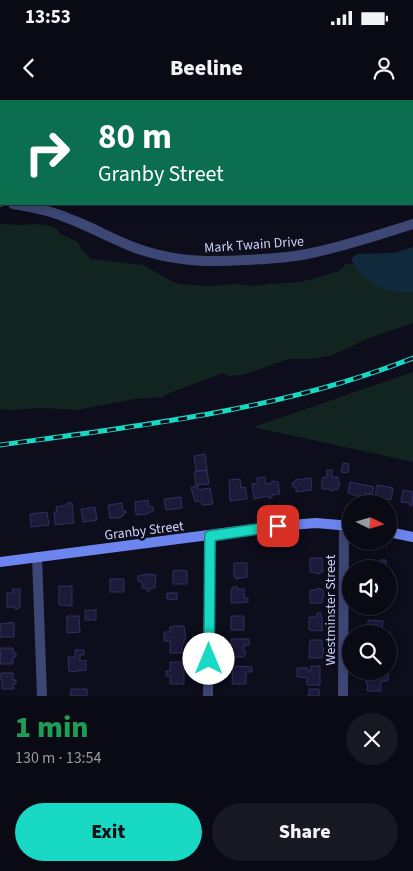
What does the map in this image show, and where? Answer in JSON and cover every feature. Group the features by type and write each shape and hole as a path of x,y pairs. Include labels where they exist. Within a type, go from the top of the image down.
{"main road":[{"name":"Granby Street","path":"0,562 278,526 316,523 342,525"},
{"path":"398,534 413,537"}],"street":[{"name":"Mark Twain Drive","path":"18,205 72,219 127,245 148,252 174,259 202,262 266,259 305,254 342,246 413,224"},
{"path":"208,696 210,536"},
{"name":"Westminster Street","path":"344,696 347,550"},
{"path":"37,557 42,696"}],"green space":[{"path":"0,224 37,224 56,228 61,234 78,242 91,259 143,265 177,284 208,286 236,284 255,286 301,282 339,271 346,264 353,264 372,282 380,286 395,292 413,293 413,323 369,338 330,356 310,359 289,359 242,375 229,376 223,373 162,397 134,399 77,410 43,408 0,409"},
{"path":"413,372 413,462 253,427"}],"water":[{"path":"413,247 413,293 395,292 378,286 363,276 352,261 352,258 357,254 394,253"}],"building":[{"path":"205,454 207,470 196,471 194,456"},
{"path":"343,463 349,464 348,473 341,472"},
{"path":"207,470 209,484 196,485 194,472"},
{"path":"327,470 332,470 332,477 338,477 338,482 340,482 338,489 330,491 330,489 322,489 322,478 327,477"},
{"path":"265,477 266,484 272,483 272,481 278,482 280,494 272,495 272,498 268,496 254,499 252,484 258,483 257,478"},
{"path":"311,478 312,490 296,492 296,487 293,487 292,483 295,480"},
{"path":"240,479 241,488 245,487 247,499 230,501 229,480"},
{"path":"350,482 374,487 372,494 354,495 348,493"},
{"path":"377,485 393,488 392,495 375,495"},
{"path":"198,486 198,490 210,488 213,504 202,505 201,501 195,502 191,487"},
{"path":"403,490 413,492 412,506 409,505 410,503 401,502"},
{"path":"181,497 182,508 166,510 164,499"},
{"path":"148,500 149,507 153,507 153,511 136,515 135,502"},
{"path":"67,503 72,503 74,523 55,525 54,512 57,512 56,507 67,505"},
{"path":"122,503 123,511 126,511 126,513 120,518 110,518 108,505"},
{"path":"95,507 97,520 83,522 81,509"},
{"path":"47,512 49,525 31,527 30,514"},
{"path":"310,558 322,558 323,572 320,572 320,574 310,572"},
{"path":"234,563 247,563 247,577 236,579 234,577"},
{"path":"173,571 187,571 187,584 173,584"},
{"path":"156,575 155,588 150,588 150,591 142,588 142,582 138,581 138,576"},
{"path":"110,579 124,579 124,592 110,592"},
{"path":"59,586 72,586 72,606 59,605"},
{"path":"233,587 244,589 244,598 248,598 248,602 231,603 231,589"},
{"path":"317,588 323,590 324,597 322,603 310,603 310,590 317,590"},
{"path":"12,589 20,589 20,607 18,609 7,607 7,593 13,593"},
{"path":"167,593 177,593 177,600 167,599"},
{"path":"85,610 96,610 96,620 85,620"},
{"path":"317,613 321,613 322,631 309,630 309,617 316,617"},
{"path":"67,616 79,616 80,632 67,633"},
{"path":"231,616 244,616 244,630 231,630"},
{"path":"368,620 383,621 382,625 368,625"},
{"path":"14,623 14,637 0,637 0,624"},
{"path":"184,626 186,639 184,639 184,644 182,644 182,653 170,653 170,641 164,641 164,632 170,632 170,627"},
{"path":"231,639 249,639 249,645 244,645 244,652 246,652 244,657 231,657"},
{"path":"310,640 322,640 322,648 324,648 322,658 309,658"},
{"path":"1,648 13,648 13,653 16,653 16,657 13,657 13,664 0,664"},
{"path":"75,650 84,650 84,655 80,655 80,661 86,660 86,670 69,672 68,657 75,657"},
{"path":"170,662 182,662 182,667 184,667 184,684 170,684 170,676 166,676 166,671 170,671"},
{"path":"233,666 252,667 252,672 246,672 246,684 232,684"},
{"path":"311,666 320,666 320,685 307,685 307,678 297,677 297,668 308,668 308,671 311,671"},
{"path":"13,673 13,680 16,680 16,684 13,684 14,689 2,689 0,674"},
{"path":"366,680 388,680 381,681 381,691 367,691 368,684 366,684"},
{"path":"71,689 87,689 87,696 70,696"},
{"path":"309,689 319,689 320,696 307,696 309,695"}],"railway":[{"path":"0,445 210,414 312,391 363,376 413,358"}],"route":[{"path":"209,659 210,536 278,526"}]}
